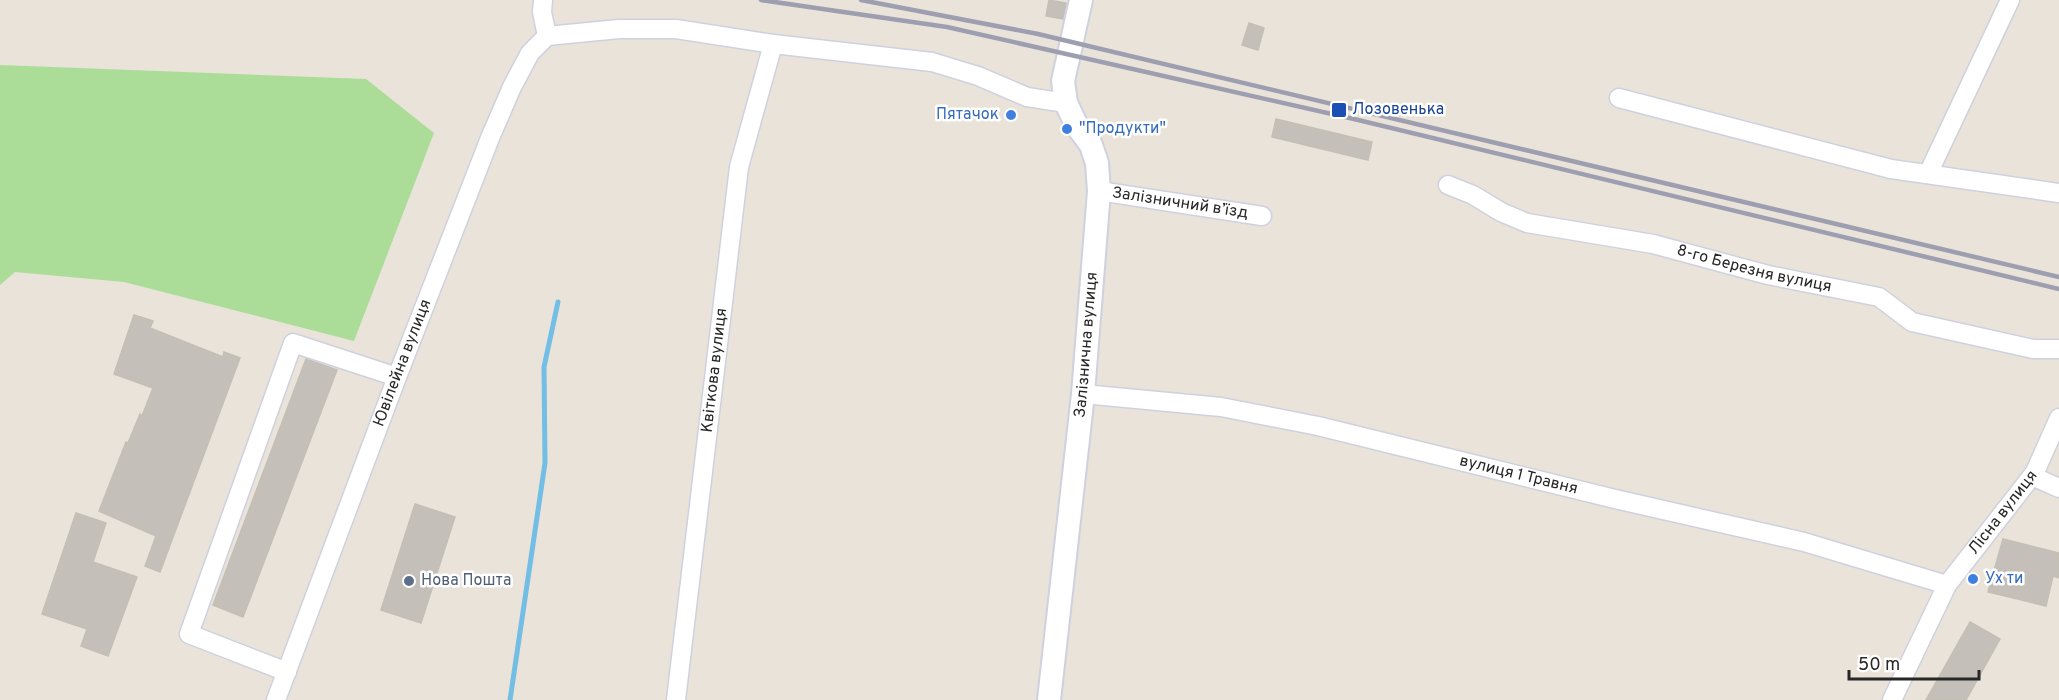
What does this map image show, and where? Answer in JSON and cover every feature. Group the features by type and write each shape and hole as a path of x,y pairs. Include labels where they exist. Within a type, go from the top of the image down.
{"street":[{"path":"543,0 542,12 547,36 619,29 676,29 773,44 932,62 978,76 1027,97 1066,103"},
{"name":"Залізнична вулиця","path":"1050,700 1083,394 1099,191 1097,163 1091,145 1077,126 1066,103 1063,81 1081,0"},
{"path":"1928,174 2010,0"},
{"name":"Ювілейна вулиця","path":"276,700 468,192 512,87 530,53 547,36"},
{"name":"Квіткова вулиця","path":"675,700 740,167 773,44"},
{"path":"1618,98 1891,169 2059,193"},
{"name":"8-го Березня вулиця","path":"1448,185 1473,195 1501,212 1527,223 1653,244 1768,275 1879,297 1912,322 2033,349 2059,350"},
{"name":"Залізничний в’їзд","path":"1099,191 1262,216"},
{"path":"287,672 189,634 293,342 397,377"},
{"name":"вулиця 1 Травня","path":"1083,394 1221,407 1318,426 1615,499 1804,542 1947,585"},
{"name":"Лісна вулиця","path":"1892,700 1947,585 2032,476 2059,417"},
{"path":"2032,476 2059,488"}],"green space":[{"path":"0,65 366,79 434,133 354,341 124,282 15,272 0,285"}],"building":[{"path":"1049,0 1066,3 1063,19 1046,16"},
{"path":"1249,23 1264,28 1258,50 1242,45"},
{"path":"1276,119 1372,142 1368,160 1272,137"},
{"path":"134,315 153,321 150,328 223,357 224,352 240,358 160,572 145,566 156,536 99,511 126,442 128,443 140,414 142,416 153,388 114,374"},
{"path":"306,359 337,370 243,617 213,605"},
{"path":"415,504 455,517 421,623 381,610"},
{"path":"76,513 106,523 93,562 137,577 108,656 81,646 87,629 42,614"},
{"path":"2003,539 2059,553 2059,578 2053,576 2046,606 1988,592"},
{"path":"1970,622 2000,639 1966,700 1926,700"}],"waterway":[{"path":"510,700 545,463 544,367 558,302"}],"railway":[{"path":"761,0 947,27 1354,119 2059,289"},
{"path":"861,0 1038,34 2059,277"}],"place":[{"name":"Лозовенька","path":"1339,110"},
{"name":"Пятачок","path":"1011,115"},
{"name":"\"Продукти\"","path":"1067,129"},
{"name":"Ух ти","path":"1973,579"},
{"name":"Нова Пошта","path":"409,581"}]}
